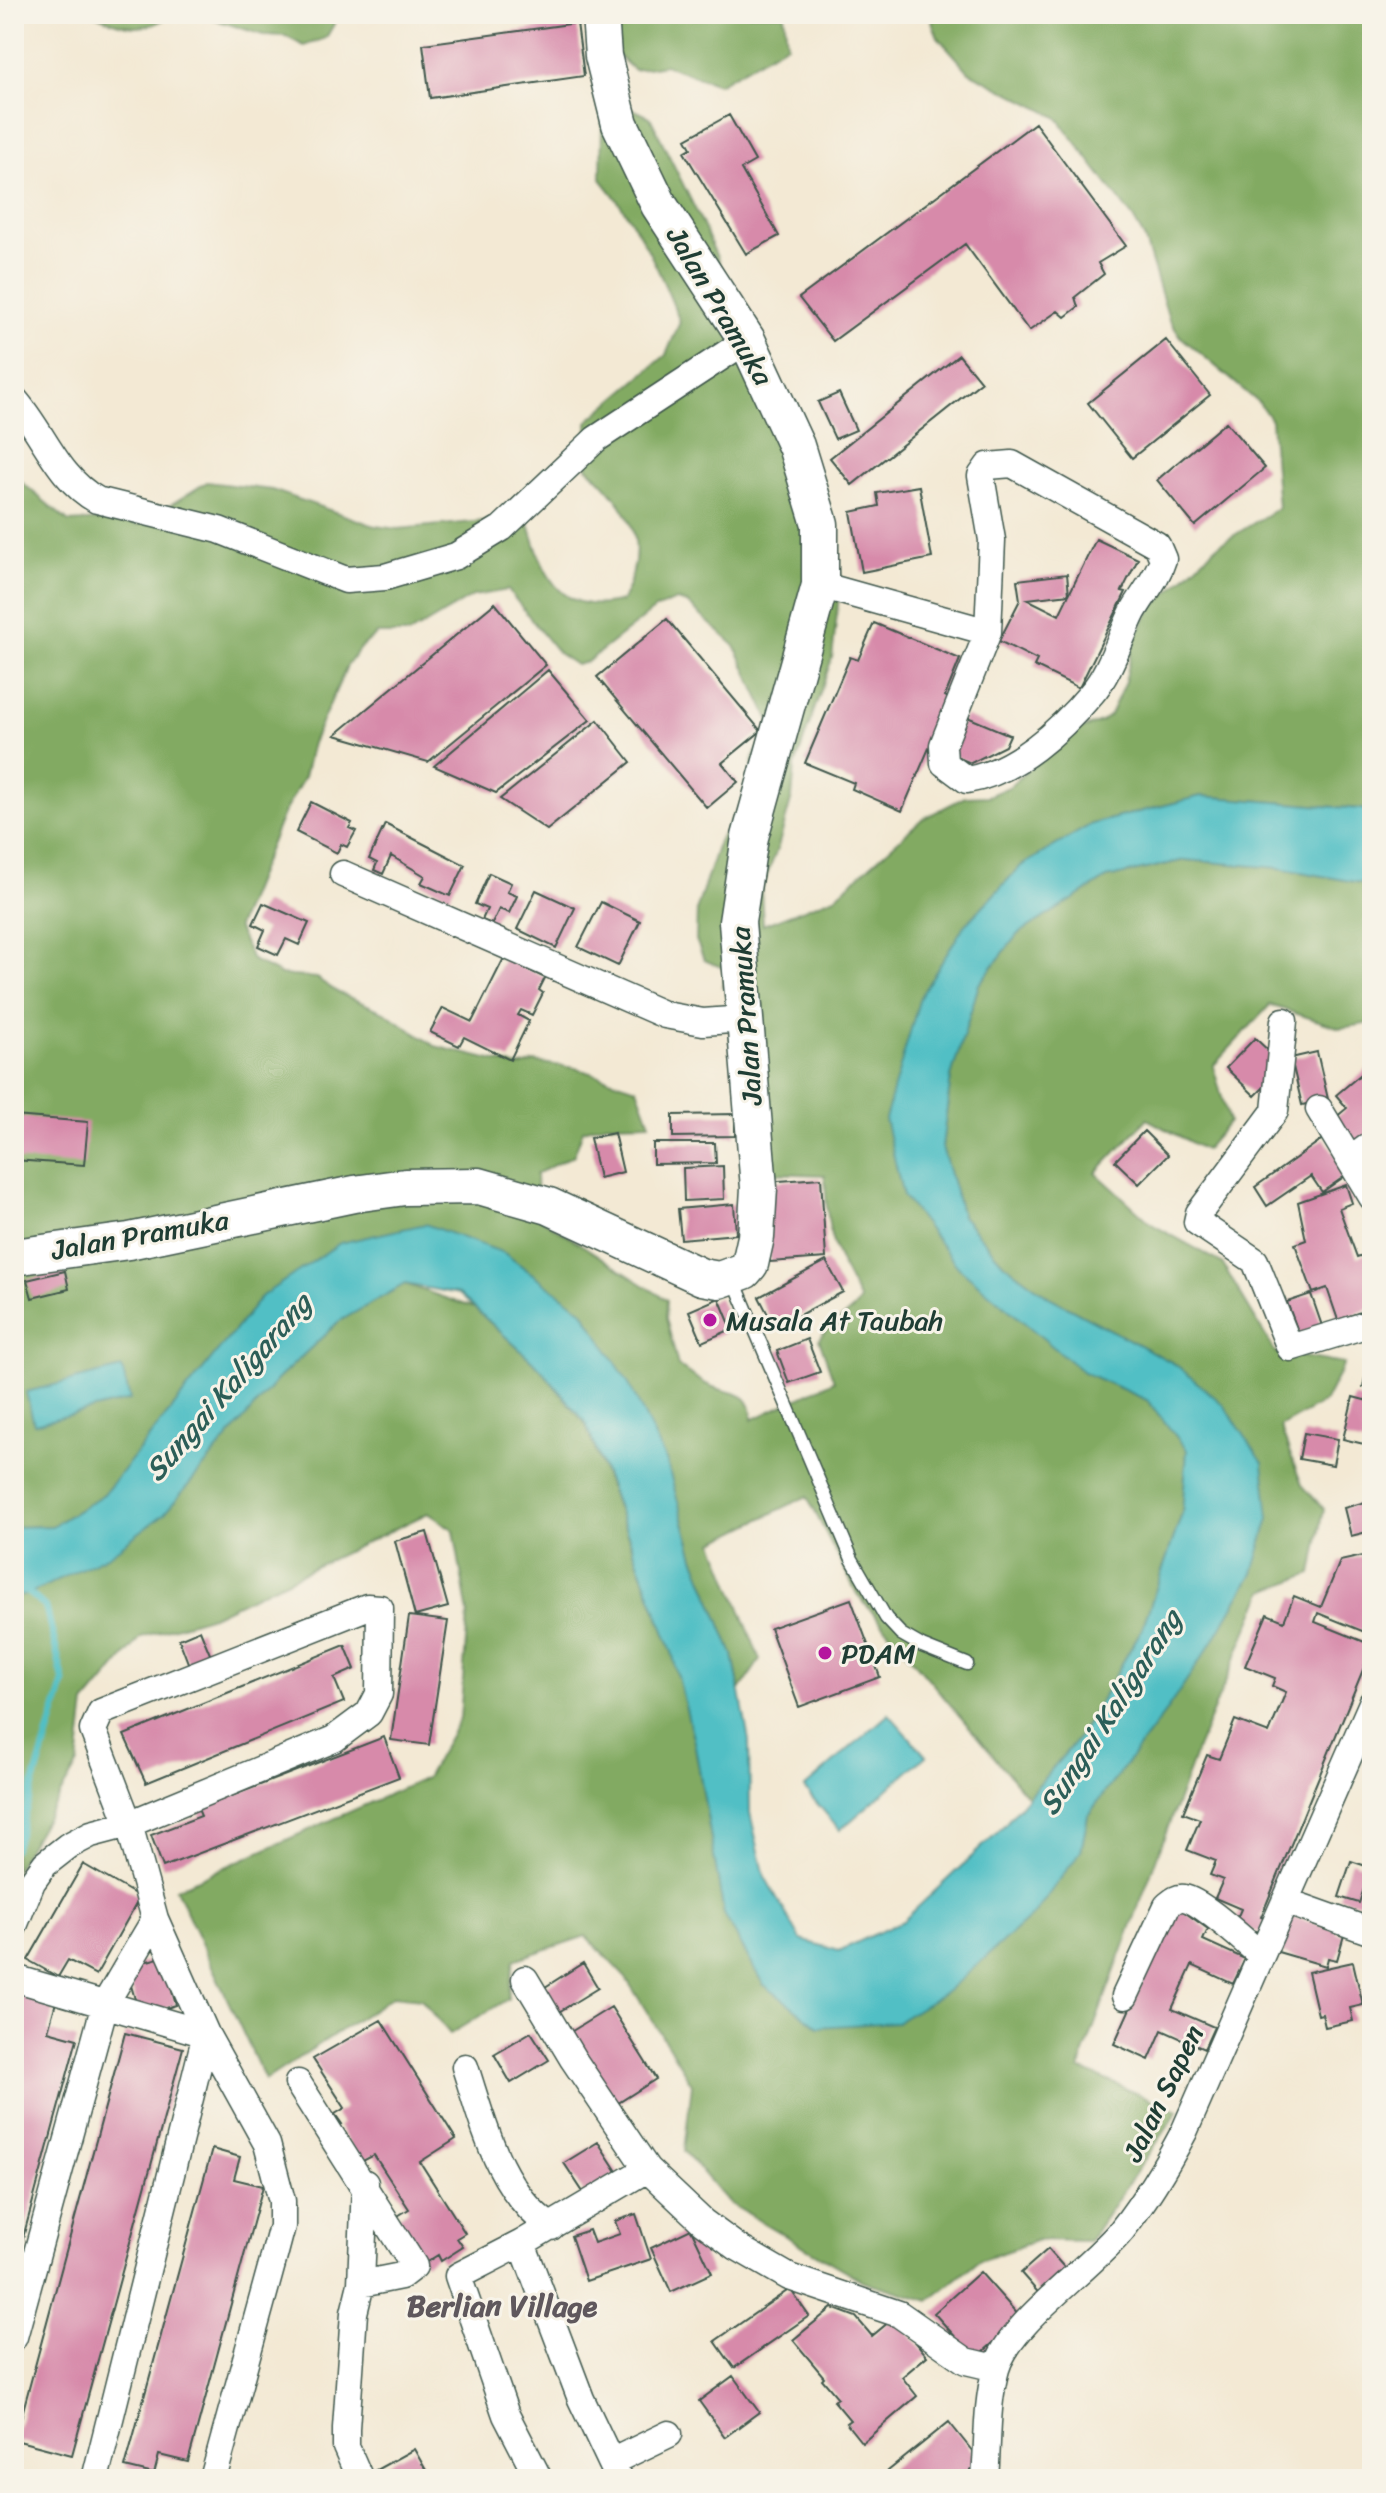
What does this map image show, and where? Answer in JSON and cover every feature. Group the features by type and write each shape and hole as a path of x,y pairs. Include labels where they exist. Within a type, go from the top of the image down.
{"main road":[{"name":"Jalan Pramuka","path":"14,1257 129,1241 354,1194 405,1187 479,1186 549,1206 702,1277 719,1280 733,1278 750,1264 758,1220 759,1188 737,922 750,837 820,585 820,524 800,459 747,340 659,205 620,124 603,56 600,14"}],"street":[{"path":"14,399 58,463 82,492 97,500 219,530 346,580 365,580 456,556 502,528 596,439 747,340"},
{"path":"1012,464 1157,545 1163,559 1159,571 1135,608 1093,693 1026,754 1003,770 967,780 944,763 943,745 988,632 992,540 981,476 988,466 1012,464"},
{"path":"820,585 988,632"},
{"path":"343,874 665,1015 703,1022 745,1019"},
{"path":"1284,1021 1275,1111 1199,1213 1197,1222 1255,1261 1290,1348 1372,1323"},
{"path":"1319,1109 1372,1197"},
{"path":"1350,1160 1372,1144"},
{"path":"14,1926 32,1882 45,1864 68,1846 91,1834 129,1824 334,1739 369,1713 379,1694 380,1608 367,1607 101,1712 93,1730 129,1824 155,1919 206,2034 267,2144 283,2210 272,2264 213,2479"},
{"name":"Jalan Sapen","path":"985,2479 996,2368 1021,2327 1065,2289 1121,2230 1157,2181 1184,2132 1372,1703"},
{"path":"1125,1996 1167,1906 1177,1898 1187,1898 1201,1907 1261,1955"},
{"path":"1285,1901 1372,1932"},
{"path":"14,2337 105,2004 155,1919"},
{"path":"14,1978 206,2034"},
{"path":"525,1979 573,2059 647,2169 703,2222 737,2247 789,2277 899,2314 966,2361 996,2368"},
{"path":"95,2479 206,2034"},
{"path":"465,2067 495,2158 521,2199 551,2227"},
{"path":"298,2083 365,2183 414,2266 401,2276 361,2284"},
{"path":"539,2479 506,2415 458,2276 551,2227 647,2169"},
{"path":"360,2479 346,2447 346,2428 354,2313 361,2284 365,2183"},
{"path":"522,2243 581,2399 615,2470 669,2434"}],"lane":[{"path":"733,1278 852,1559 886,1618 901,1634 922,1646 967,1664"}],"green space":[{"path":"94,14 172,14 153,25 133,27"},
{"path":"197,14 335,14 337,19 326,38 304,46 285,36 263,35"},
{"path":"616,14 784,14 787,44 718,84 665,65 634,70 617,55"},
{"path":"929,14 1372,14 1372,810 1201,796 1092,824 1021,866 964,926 885,1119 1083,1372 1147,1400 1187,1450 1182,1514 1142,1629 1080,1736 1028,1797 857,1594 807,1496 714,1542 760,1660 740,1690 733,1655 694,1557 666,1460 504,1254 262,1296 104,1494 52,1526 14,1527 14,476 69,522 117,519 138,525 207,482 272,490 375,526 398,529 527,517 547,572 567,596 582,603 622,601 635,561 632,527 615,497 587,467 587,422 666,355 680,322 646,247 626,212 601,179 602,122 633,109 650,117 702,223 823,503 841,577 832,658 795,766 792,797 761,891 763,925 835,897 922,819 965,797 988,796 1009,787 1070,733 1101,722 1110,715 1125,682 1135,637 1152,608 1217,546 1278,508 1271,420 1259,403 1180,336 1169,319 1144,237 1133,218 1057,117 969,72 938,37","holes":["508,590 558,653 576,665 587,662 655,609 676,600 687,603 735,646 771,723 752,760 753,783 719,841 697,908 696,940 704,960 726,969 722,987 756,992 771,1173 825,1175 832,1241 860,1301 819,1339 834,1381 752,1420 751,1409 744,1397 714,1388 678,1366 666,1318 667,1300 537,1216 536,1174 574,1155 583,1130 605,1124 650,1123 637,1088 575,1068 535,1062 519,1067 435,1046 384,1012 339,993 316,978 281,975 252,960 237,927 282,816 304,777 312,743 347,666 360,648 377,634 409,634 473,596"]},
{"path":"1185,860 1279,868 1372,885 1372,1023 1340,1028 1270,1005 1213,1066 1229,1122 1205,1150 1147,1119 1096,1173 1153,1225 1222,1263 1275,1352 1344,1364 1325,1401 1280,1427 1302,1485 1324,1509 1312,1574 1264,1591 1198,1746 1084,2054 1080,2069 1178,2111 1089,2241 1038,2240 979,2261 929,2301 863,2281 729,2203 684,2151 692,2084 626,1978 586,1936 514,1960 508,1999 450,2034 421,1999 393,1996 265,2080 176,1889 426,1778 460,1718 468,1614 454,1530 428,1513 212,1616 141,1637 85,1704 78,1764 14,1872 14,1595 225,1438 277,1380 338,1322 405,1284 474,1308 540,1368 585,1423 672,1652 695,1746 724,1914 763,1984 1081,1851 1088,1815 1164,1714 1253,1573 1175,1364 1049,1297 1003,1263 962,1216 942,1147 951,1077 979,984 1018,934 1107,878"}],"water":[{"name":"Sungai Kaligarang","path":"1201,796 1372,810 1372,885 1279,868 1185,860 1107,878 1018,934 979,984 951,1077 942,1147 962,1216 1003,1263 1049,1297 1175,1364 1224,1405 1263,1463 1269,1518 1253,1573 1213,1641 1164,1714 1088,1815 1081,1851 1034,1914 949,1990 897,2022 819,2027 763,1984 724,1914 695,1746 672,1652 586,1423 540,1368 459,1294 405,1284 338,1322 277,1380 164,1514 109,1555 29,1594 14,1596 14,1527 52,1526 104,1494 262,1296 340,1243 425,1224 504,1253 583,1311 628,1382 666,1460 694,1557 733,1655 749,1741 750,1813 765,1877 801,1940 839,1951 903,1921 1000,1830 1080,1736 1142,1629 1182,1514 1187,1450 1147,1400 1083,1372 958,1267 903,1196 885,1119 920,997 964,926 1021,866 1092,824"},
{"path":"122,1368 130,1400 34,1424 26,1392"},
{"path":"889,1714 926,1756 840,1830 804,1788"}],"building":[{"path":"577,23 584,76 430,98 423,44"},
{"path":"729,115 755,161 741,169 779,236 746,254 684,152 691,148 686,139"},
{"path":"1035,123 1126,246 1098,263 1104,274 1075,297 1078,307 1065,317 1058,311 1029,331 965,244 833,341 799,298"},
{"path":"1166,340 1210,395 1132,458 1088,403"},
{"path":"959,355 981,382 852,485 830,458"},
{"path":"839,393 856,430 835,439 818,402"},
{"path":"1226,422 1265,468 1195,526 1157,480"},
{"path":"919,486 932,558 862,572 851,512 879,506 877,493"},
{"path":"1096,539 1138,559 1122,591 1126,592 1079,688 1034,666 1037,660 999,641 1020,600 1017,580 1067,574 1069,594 1027,599 1059,615"},
{"path":"495,603 546,665 428,762 335,735"},
{"path":"667,619 761,731 722,763 738,782 707,808 597,677"},
{"path":"874,623 960,659 945,696 950,699 902,811 852,789 854,783 805,763 850,657 858,660"},
{"path":"548,670 590,720 496,793 434,766"},
{"path":"965,716 1010,735 1005,746 971,763 949,754"},
{"path":"598,720 631,762 547,830 500,799"},
{"path":"311,802 352,823 349,828 356,831 347,847 341,844 337,853 296,832"},
{"path":"385,824 465,865 450,896 421,883 425,876 391,856 383,874 374,870 377,863 369,859"},
{"path":"489,873 511,883 507,892 517,896 509,913 499,909 492,924 482,920 487,909 475,904"},
{"path":"536,890 575,908 556,948 517,929"},
{"path":"601,902 640,921 618,966 578,947"},
{"path":"263,903 309,923 299,945 286,939 278,955 258,946 265,930 253,924"},
{"path":"504,958 545,978 539,990 543,993 532,1015 521,1010 518,1015 529,1021 510,1060 464,1037 459,1046 430,1032 443,1008 472,1022"},
{"path":"1255,1038 1274,1056 1272,1079 1255,1096 1226,1068"},
{"path":"1317,1052 1328,1099 1302,1105 1291,1058"},
{"path":"1372,1065 1372,1131 1347,1152 1335,1118 1347,1108 1336,1095"},
{"path":"735,1114 735,1136 673,1137 673,1115"},
{"path":"14,1116 88,1122 84,1165 14,1160"},
{"path":"1144,1131 1168,1155 1139,1184 1115,1161"},
{"path":"614,1133 623,1172 599,1178 590,1138"},
{"path":"1324,1138 1348,1174 1322,1192 1311,1176 1267,1206 1255,1187"},
{"path":"653,1143 715,1143 716,1163 653,1164"},
{"path":"723,1166 724,1199 684,1201 683,1168"},
{"path":"821,1178 826,1258 770,1262 765,1182"},
{"path":"1346,1185 1352,1203 1339,1208 1357,1257 1372,1252 1372,1308 1338,1320 1327,1288 1313,1293 1295,1244 1306,1240 1298,1202"},
{"path":"734,1204 736,1234 681,1239 678,1209"},
{"path":"826,1261 843,1292 775,1328 759,1297"},
{"path":"65,1271 69,1289 32,1298 27,1280"},
{"path":"1311,1294 1322,1326 1299,1334 1287,1302"},
{"name":"Musala At Taubah","path":"719,1298 732,1329 702,1342 689,1311"},
{"path":"807,1339 820,1372 789,1383 777,1351"},
{"path":"1372,1349 1372,1389 1363,1387"},
{"path":"1353,1397 1372,1402 1372,1446 1343,1439"},
{"path":"1304,1433 1338,1439 1333,1465 1299,1459"},
{"path":"1372,1500 1371,1545 1367,1532 1351,1536 1344,1508"},
{"path":"427,1532 448,1607 415,1616 395,1541"},
{"path":"1372,1554 1372,1635 1318,1613 1315,1622 1372,1645 1372,1648 1261,1917 1266,1919 1260,1933 1235,1923 1241,1909 1215,1898 1223,1880 1210,1875 1216,1861 1187,1850 1200,1819 1183,1813 1207,1755 1219,1759 1235,1720 1269,1733 1286,1692 1272,1686 1275,1678 1245,1666 1267,1614 1284,1621 1294,1596 1321,1607 1340,1561"},
{"name":"PDAM","path":"851,1599 880,1677 799,1707 770,1628"},
{"path":"409,1616 448,1621 429,1745 391,1740"},
{"path":"200,1630 212,1659 190,1668 179,1639"},
{"path":"345,1645 355,1669 334,1678 344,1702 146,1783 124,1735"},
{"path":"384,1737 399,1777 163,1867 151,1835 201,1816 198,1809"},
{"path":"1351,1861 1372,1868 1372,1885 1366,1883 1359,1903 1339,1897"},
{"path":"83,1864 140,1897 96,1975 68,1960 58,1977 28,1960"},
{"path":"1176,1906 1208,1929 1203,1940 1245,1959 1233,1984 1192,1965 1172,2009 1214,2027 1204,2049 1162,2030 1149,2060 1114,2044"},
{"path":"1289,1916 1337,1930 1336,1933 1344,1935 1337,1960 1328,1958 1326,1966 1278,1952"},
{"path":"162,1957 176,2005 147,2014 137,2006 128,1975 133,1965"},
{"path":"1353,1962 1363,2005 1350,2008 1353,2021 1325,2027 1322,2014 1318,2015 1308,1972"},
{"path":"583,1963 598,1988 557,2013 542,1989"},
{"path":"20,1992 56,2002 48,2031 77,2039 15,2267 14,2015"},
{"path":"611,2007 656,2079 615,2105 569,2033"},
{"path":"381,2020 456,2139 420,2162 465,2233 457,2238 463,2247 441,2261 438,2255 425,2263 396,2217 409,2209 374,2155 361,2162 338,2126 342,2124 335,2114 345,2108 313,2059"},
{"path":"531,2032 549,2060 511,2083 494,2054"},
{"path":"125,2033 183,2048 72,2455 15,2440"},
{"path":"598,2142 618,2173 585,2195 564,2163"},
{"path":"212,2149 240,2157 234,2179 263,2186 188,2462 159,2455 154,2474 125,2467"},
{"path":"636,2214 651,2259 586,2281 571,2236 589,2230 594,2243 620,2234 615,2221"},
{"path":"691,2229 712,2273 671,2292 651,2248"},
{"path":"1048,2249 1070,2274 1043,2298 1021,2273"},
{"path":"980,2272 1021,2318 975,2359 934,2313"},
{"path":"790,2289 809,2316 734,2368 715,2341"},
{"path":"832,2308 856,2317 872,2336 895,2317 927,2356 902,2377 917,2396 862,2443 846,2423 850,2420 834,2401 838,2398 822,2379 824,2377 793,2340"},
{"path":"733,2376 759,2412 725,2437 699,2401"},
{"path":"949,2422 981,2462 961,2479 878,2479"},
{"path":"414,2449 431,2479 369,2479 367,2475"}],"waterway":[{"path":"14,1580 46,1608 64,1682 14,1849"}],"place":[{"name":"Musala At Taubah","path":"710,1320"},
{"name":"PDAM","path":"825,1653"}],"district":[{"name":"Berlian Village","path":"502,2306"}]}
